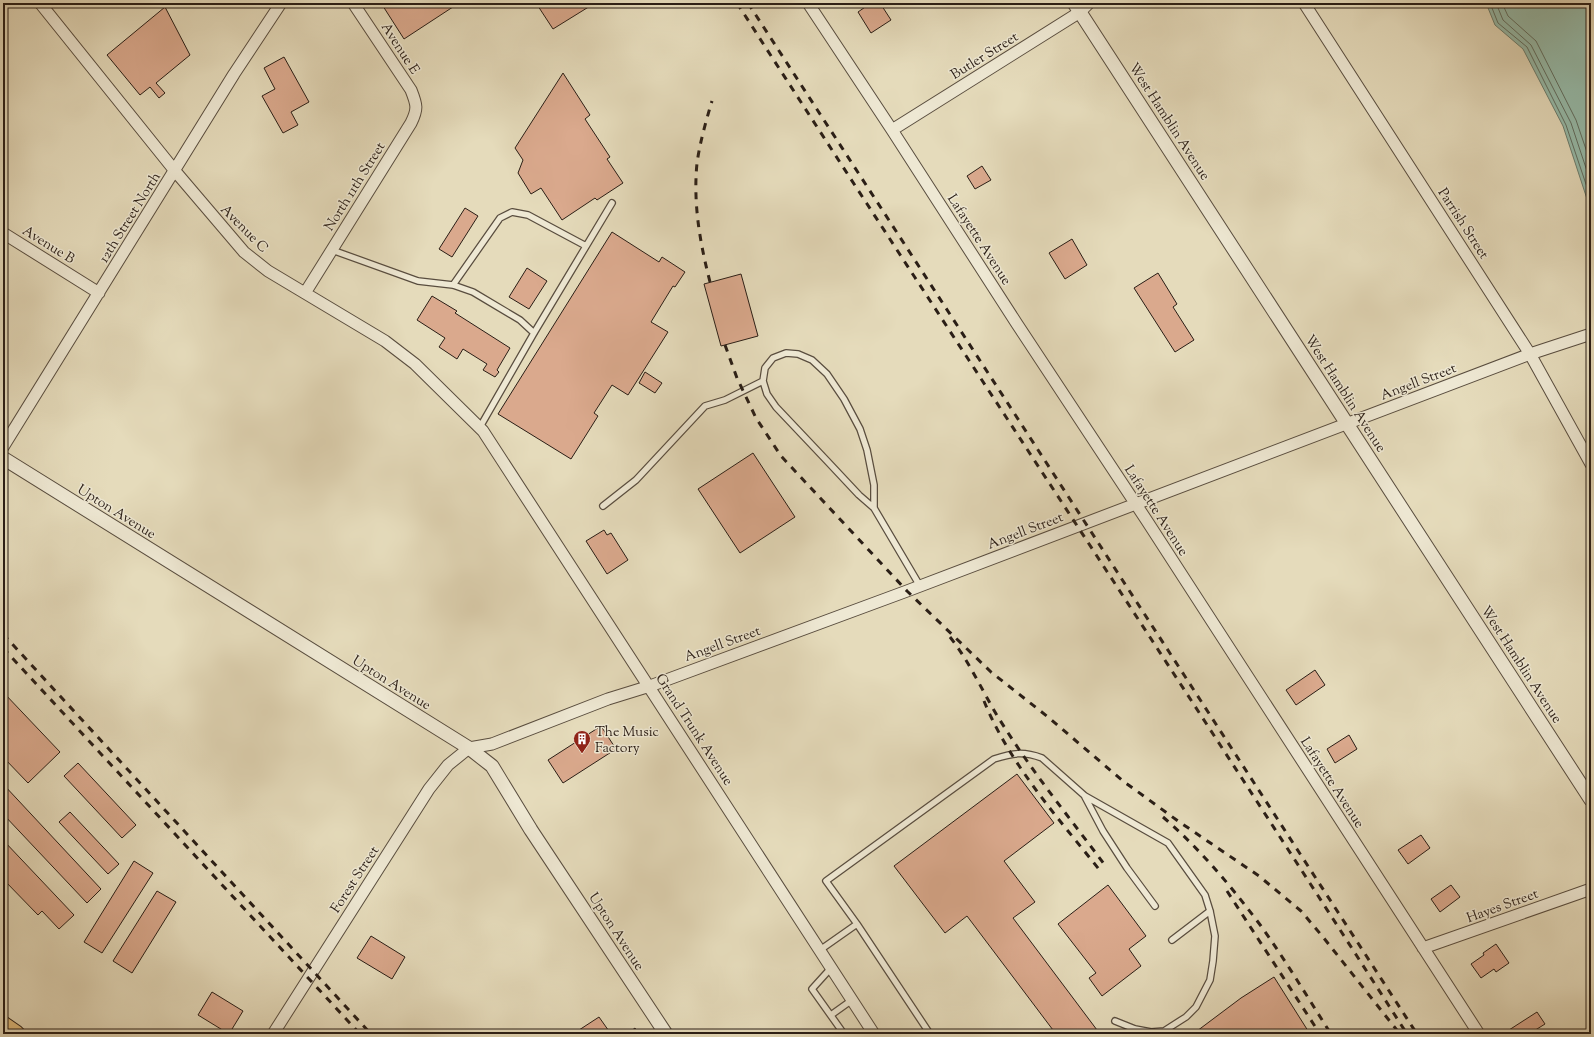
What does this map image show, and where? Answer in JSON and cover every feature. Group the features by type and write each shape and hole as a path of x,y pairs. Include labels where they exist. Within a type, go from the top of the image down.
{"main road":[{"path":"3,1026 16,1034"}],"street":[{"name":"Avenue C","path":"40,3 175,171 244,252 268,271 385,341 415,364 480,427 490,441"},
{"name":"12th Street North","path":"3,446 234,74 281,3"},
{"name":"Avenue E","path":"353,3 411,90"},
{"name":"Lafayette Avenue","path":"808,3 1136,504 1479,1034"},
{"name":"Parrish Street","path":"1304,3 1530,354 1591,464"},
{"name":"Butler Street","path":"892,130 1081,6"},
{"name":"West Hamblin Avenue","path":"1081,6 1347,424 1591,800"},
{"name":"North 11th Street","path":"305,293 411,123 416,112 416,102 411,90"},
{"name":"Avenue B","path":"3,233 99,293"},
{"name":"Angell Street","path":"469,748 492,744 608,699 650,686 920,586 1530,354 1591,334"},
{"name":"Grand Trunk Avenue","path":"490,441 874,1034"},
{"name":"Upton Avenue","path":"3,458 469,748 492,766 531,830 666,1034"},
{"name":"Forest Street","path":"273,1034 429,790 448,765 469,748"},
{"name":"Hayes Street","path":"1423,948 1591,889"}],"lane":[{"path":"480,427 534,332 612,203"},
{"path":"453,285 500,218 512,212 528,215 586,246"},
{"path":"332,250 418,281 453,285 473,292 520,320 534,332"},
{"path":"874,508 874,485 867,450 844,399 827,374 812,360 798,354 786,353 773,358 765,368 763,381 767,394 776,407 858,495 874,508 920,586"},
{"path":"603,506 636,480 706,406 725,400 763,381"},
{"path":"930,1034 857,924 826,881 994,759 1021,752 1042,758 1085,796 1168,843 1205,895 1215,936 1213,961 1210,980 1196,1007 1186,1017 1164,1031 1151,1032 1135,1029 1115,1021"},
{"path":"1085,796 1103,831 1127,868 1155,906"},
{"path":"1172,940 1210,911"},
{"path":"820,950 857,924"},
{"path":"832,968 812,989 844,1034"},
{"path":"831,1015 852,1000"}],"water":[{"path":"1486,3 1591,3 1591,211 1563,126 1523,49 1495,25"}],"building":[{"path":"381,3 459,3 404,39"},
{"path":"536,3 595,3 553,29"},
{"path":"871,3 880,3 891,20 871,33 858,12"},
{"path":"165,7 190,55 156,83 165,93 159,98 150,87 140,95 107,55"},
{"path":"284,57 309,102 291,112 298,125 283,133 262,96 275,89 264,68"},
{"path":"563,73 590,115 585,119 610,157 607,159 623,183 597,200 595,198 562,220 541,188 531,194 518,173 523,160 515,148"},
{"path":"982,166 991,180 975,189 967,176"},
{"path":"465,208 478,216 452,257 439,249"},
{"path":"612,232 659,262 662,257 685,272 675,287 673,286 651,322 668,332 628,395 612,385 594,413 598,416 571,459 498,414"},
{"path":"1072,239 1087,265 1065,279 1049,253"},
{"path":"527,268 547,281 529,309 509,297"},
{"path":"1158,273 1177,304 1173,307 1194,340 1175,352 1134,288"},
{"path":"741,274 758,336 721,346 704,284"},
{"path":"432,296 457,311 455,313 510,348 497,370 499,372 495,377 483,370 487,364 463,349 457,359 439,347 445,338 417,320"},
{"path":"645,372 662,383 655,393 639,383"},
{"path":"753,453 795,517 740,553 698,489"},
{"path":"604,530 607,535 611,533 628,560 607,574 586,541"},
{"path":"1315,670 1325,685 1296,705 1286,690"},
{"path":"3,692 60,752 28,783 3,757"},
{"name":"The Music Factory","path":"601,726 616,749 563,783 548,760"},
{"path":"1349,735 1357,749 1335,763 1327,749"},
{"path":"78,763 136,825 122,838 64,776"},
{"path":"1017,774 1054,823 1004,861 1035,902 1013,918 1100,1034 1056,1034 967,916 945,933 894,866"},
{"path":"3,784 101,889 87,903 3,814"},
{"path":"70,812 119,864 108,874 59,822"},
{"path":"1421,835 1430,848 1408,864 1398,850"},
{"path":"3,840 74,915 59,929 42,911 38,915 3,879"},
{"path":"134,861 153,873 102,953 84,942"},
{"path":"1108,885 1146,936 1129,949 1141,966 1102,996 1089,978 1096,973 1058,924"},
{"path":"1451,885 1460,897 1440,912 1431,899"},
{"path":"157,891 176,902 132,973 113,961"},
{"path":"371,936 405,957 392,979 357,958"},
{"path":"1496,944 1509,963 1496,972 1494,969 1481,978 1471,964"},
{"path":"1274,977 1310,1034 1193,1034 1241,998"},
{"path":"212,992 243,1011 229,1034 198,1015"},
{"path":"1537,1012 1545,1024 1529,1034 1512,1034 1509,1030"},
{"path":"599,1017 611,1034 577,1034 576,1032"},
{"path":"635,1028 639,1034 627,1034"}],"railway":[{"path":"737,3 1407,1034"},
{"path":"748,3 1417,1034"},
{"path":"710,282 698,223 696,178 700,147 712,101"},
{"path":"725,345 737,378 756,418 781,456 907,591 991,672 1048,717 1123,781 1178,821 1259,876 1301,911 1400,1034"},
{"path":"3,634 371,1034"},
{"path":"950,637 965,659 998,717 1017,746 1042,782 1107,868"},
{"path":"3,648 360,1034"},
{"path":"984,701 995,725 1021,769 1102,873"},
{"path":"1163,817 1190,842 1227,882 1250,911 1331,1034"},
{"path":"1227,891 1320,1034"}],"place":[{"name":"The Music Factory","path":"582,754"}]}
